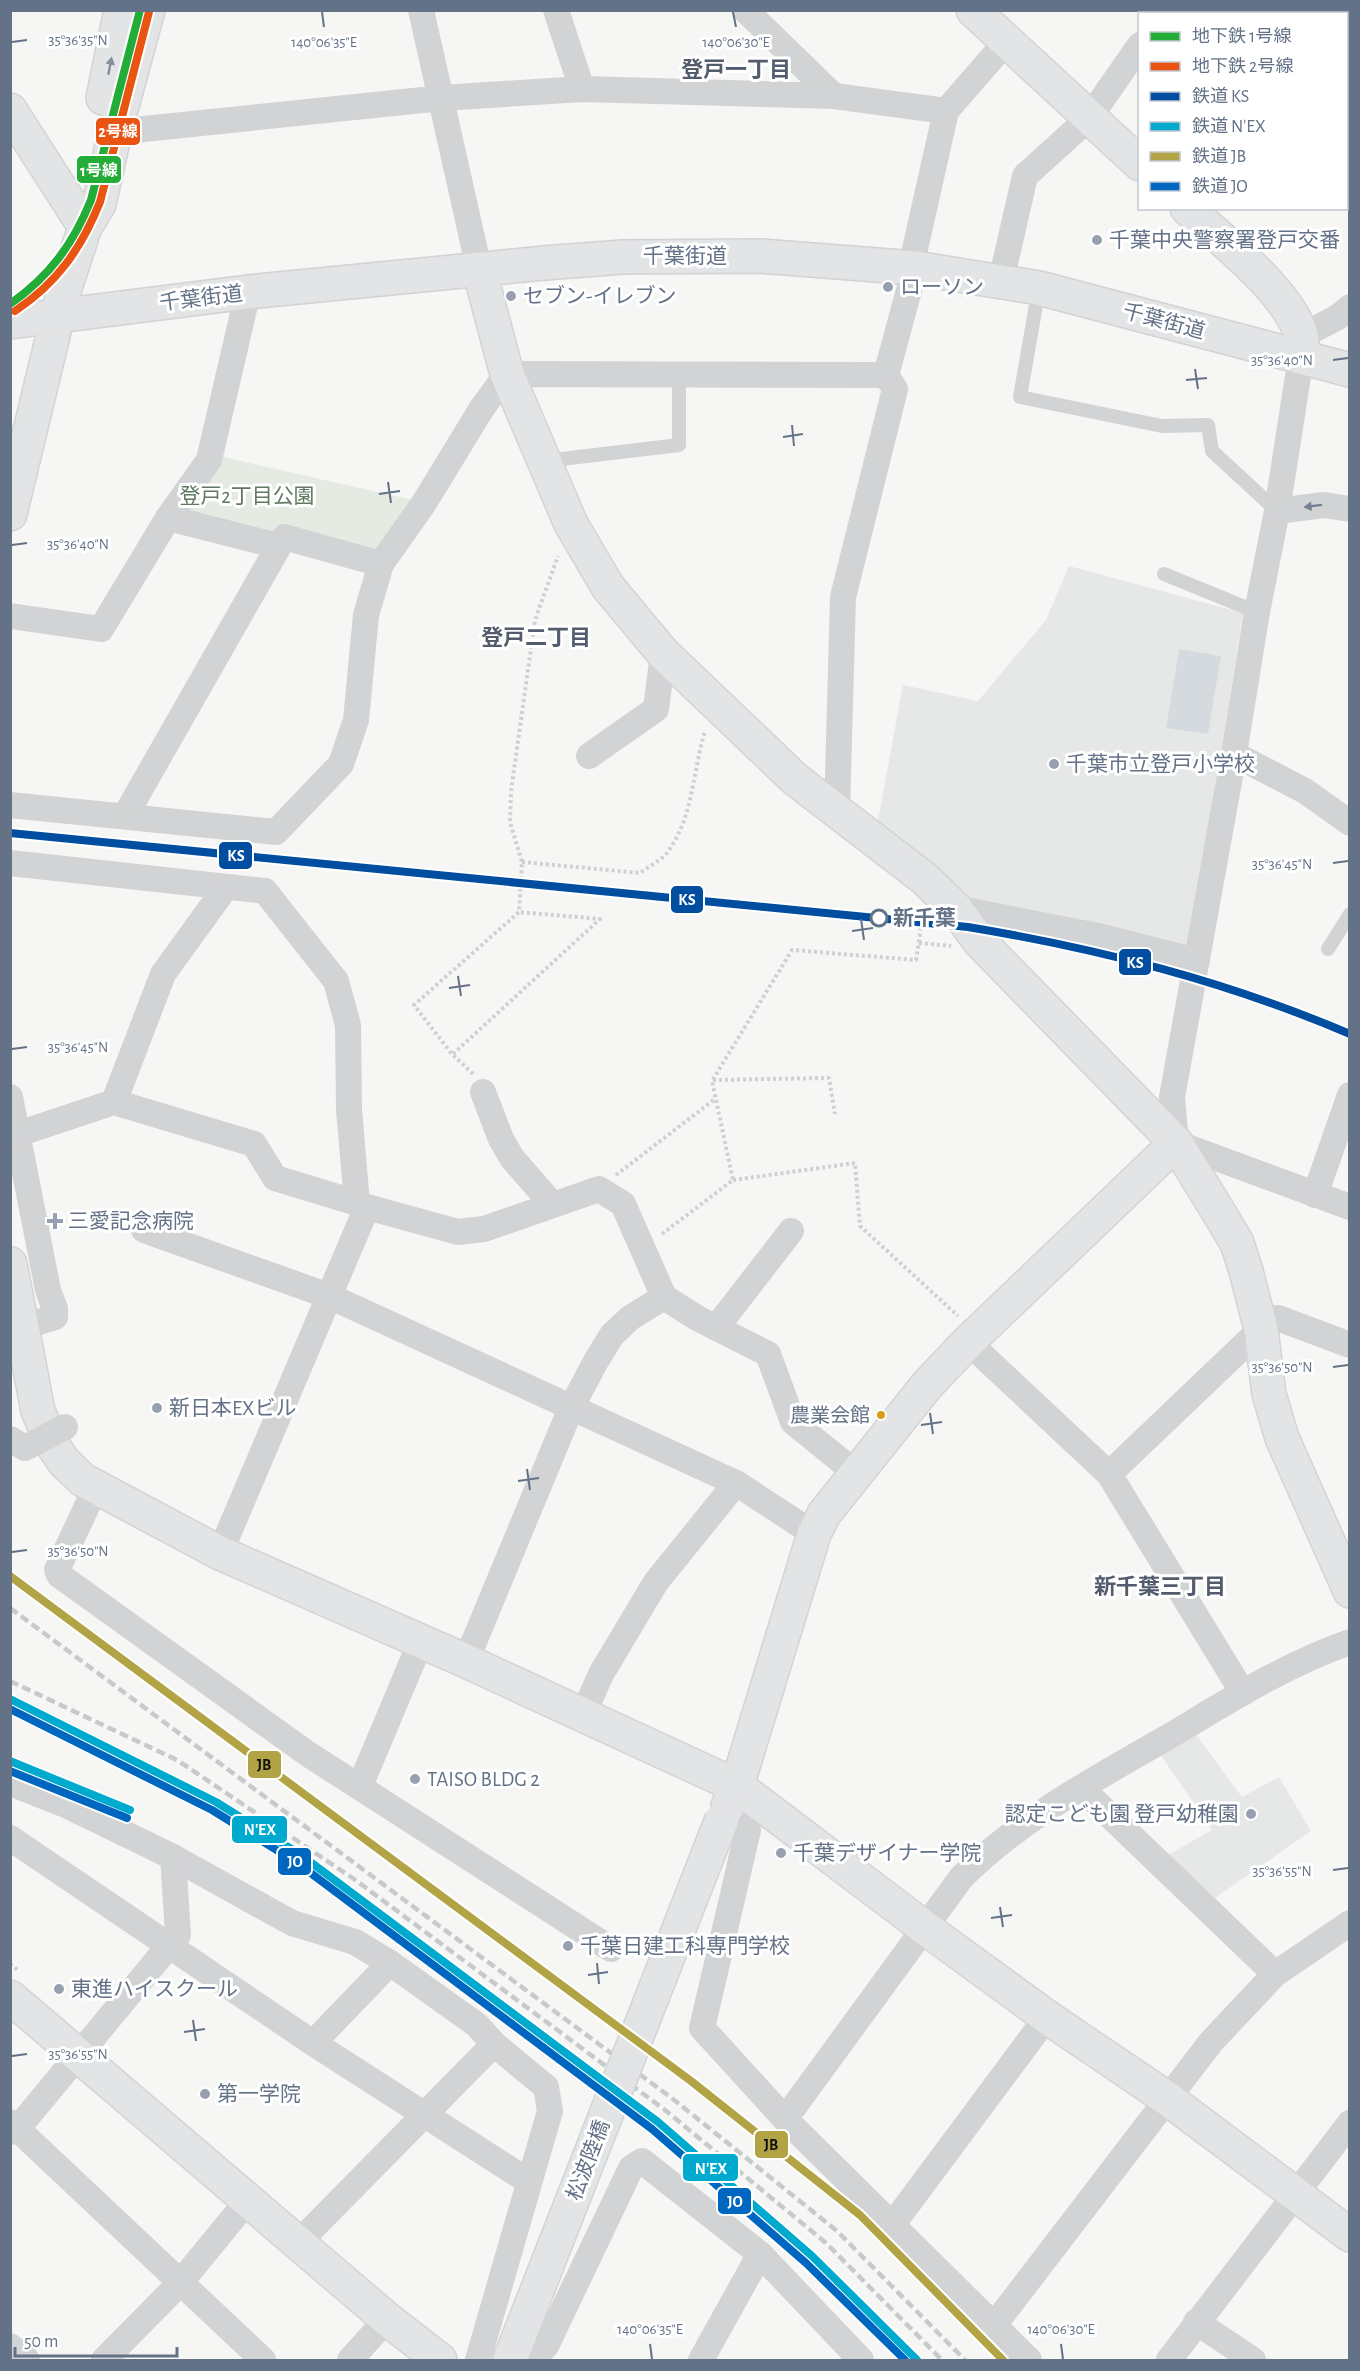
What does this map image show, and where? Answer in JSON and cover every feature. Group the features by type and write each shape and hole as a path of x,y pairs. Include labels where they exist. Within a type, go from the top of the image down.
{"main road":[{"path":"85,227 82,203 121,10"},
{"path":"10,514 15,474 61,305 85,227 99,204 115,132 148,10"},
{"path":"973,10 1138,162"},
{"path":"10,110 85,227"},
{"path":"1189,210 1275,291 1292,314 1302,346"},
{"name":"千葉街道","path":"10,301 61,305 248,292 650,235 774,238 1004,273 1092,283 1302,346 1350,370"},
{"path":"477,259 507,374 570,521 608,587 663,653 795,779 928,881 955,908 980,942 1176,1143 1237,1243 1261,1329 1269,1394 1282,1438 1350,1591"},
{"name":"千葉街道","path":"10,322 61,305 477,259"},
{"name":"千葉街道","path":"1004,273 1039,288 1302,346 1350,350"},
{"name":"松波陸橋","path":"514,2349 737,1786 814,1534 838,1494 857,1474 928,1384 972,1338 1176,1143"},
{"path":"10,1264 14,1328 38,1411 52,1444 64,1462 84,1480 220,1553 466,1661 737,1786 925,1928 1047,2017 1168,2099 1350,2235"},
{"path":"10,1997 387,2319 440,2361"}],"street":[{"path":"421,10 477,259"},
{"path":"556,10 582,89"},
{"path":"745,10 834,96"},
{"path":"837,812 843,597 895,389 886,375 915,258 946,111 1006,42"},
{"path":"1004,273 1025,176 1089,118 1138,48"},
{"path":"115,132 442,98 582,89 834,96 946,111"},
{"path":"10,615 101,629 168,518 209,460 248,292"},
{"path":"1350,307 1302,346 1277,511 1257,612 1234,754 1172,1097 1176,1143 1350,1207"},
{"path":"10,805 276,832 341,764 356,720 366,615 381,564 424,503 482,408 507,374 886,375"},
{"path":"1277,511 1324,505 1350,509"},
{"path":"168,518 278,546"},
{"path":"124,816 284,537 381,564"},
{"path":"589,756 656,709 663,653"},
{"path":"1234,754 1305,791 1350,823"},
{"path":"10,863 265,891 336,981 348,1025 349,1110 362,1205 329,1296 220,1553"},
{"path":"114,1102 163,974 226,887"},
{"path":"955,908 1103,937 1197,962"},
{"path":"483,1092 501,1139 512,1158 552,1204"},
{"path":"1315,1195 1350,1095"},
{"path":"10,1097 48,1290 55,1309 55,1317 14,1328"},
{"path":"18,1134 114,1102 254,1144 275,1178 458,1232 484,1229 599,1189 623,1204 664,1297 716,1328 768,1354 793,1422 857,1474"},
{"path":"144,1230 329,1296 736,1483 814,1534"},
{"path":"716,1328 791,1231"},
{"path":"466,1661 571,1408 612,1335 630,1318 664,1297"},
{"path":"1109,1474 1261,1329 1278,1318 1350,1345"},
{"path":"972,1338 1109,1474 1243,1693"},
{"path":"10,1439 25,1448 65,1427"},
{"path":"583,1715 601,1674 656,1582 736,1483"},
{"path":"96,1487 57,1570 59,1575 308,1754 611,1949"},
{"path":"360,1786 421,1641"},
{"path":"785,2119 961,1878 989,1850 1017,1828 1081,1788 1282,1669 1350,1642"},
{"path":"10,1782 68,1806 173,1857 292,1923 355,1942 390,1963 477,2025 494,2044 546,2087 550,2111 478,2361"},
{"path":"737,1786 746,1809 747,1830 702,2028 785,2119 995,2324 1029,2361"},
{"path":"1081,1788 1275,1974"},
{"path":"10,1838 313,2043 528,2181"},
{"path":"173,1857 177,1935 78,2055 13,2128 263,2361"},
{"path":"995,2324 1211,2042 1275,1974 1350,1923"},
{"path":"313,2043 390,1963"},
{"path":"893,2224 1047,2017"},
{"path":"298,2243 494,2044"},
{"path":"1169,2361 1350,2123"},
{"path":"514,2349 536,2354 546,2346 631,2169 642,2161 760,2254 852,2357"},
{"path":"104,2361 180,2283 248,2200"},
{"path":"701,2361 760,2254"},
{"path":"350,2361 387,2319"},
{"path":"1197,2322 1253,2361"},
{"path":"10,2346 27,2361"}],"lane":[{"path":"1039,288 1020,397 1162,426 1208,425 1212,451 1277,511"},
{"path":"543,462 679,445 680,375"},
{"path":"1164,574 1257,612"},
{"path":"1328,949 1350,914"}],"path":[{"path":"483,1092 480,1080 453,1054 414,1005 519,912 522,862 510,822 511,791 536,620 570,521"},
{"path":"522,862 640,873 665,855 690,811 697,758 714,701"},
{"path":"226,887 261,831"},
{"path":"733,1180 713,1080 792,950 916,960 928,881"},
{"path":"453,1054 600,919 519,912"},
{"path":"713,1080 829,1078 835,1114"},
{"path":"599,1189 716,1099"},
{"path":"643,1248 733,1180 855,1163 860,1226 972,1338"}],"shaded area":[{"name":"千葉市立登戸小学校","path":"1069,566 1243,613 1191,944 1184,948 959,897 877,826 903,685 978,701 1046,620"},
{"path":"1179,649 1221,656 1208,734 1166,728"},
{"name":"認定こども園 登戸幼稚園","path":"1194,1732 1242,1797 1279,1777 1311,1831 1209,1902 1166,1856 1212,1830 1160,1754"}],"green space":[{"name":"登戸2丁目公園","path":"219,456 417,501 376,551 275,526 268,536 180,513"}],"railway":[{"path":"10,1608 673,2099 837,2231 965,2360"},
{"path":"10,1681 177,1760 354,1879 665,2110 826,2243 942,2360"}],"metro line":[{"name":"1号線","path":"10,304 37,282 59,258 84,216 91,200 140,10"},
{"name":"2号線","path":"15,311 55,277 76,250 93,219 100,202 149,12"}],"rail line":[{"name":"KS","path":"10,833 968,927 1066,946 1162,969 1257,998 1350,1034"},
{"name":"JB","path":"10,1576 691,2081 860,2215 1003,2360"},
{"name":"N'EX","path":"10,1699 216,1802 301,1855 658,2122 812,2256 917,2360"},
{"name":"JO","path":"10,1709 212,1810 296,1862 652,2129 806,2263 905,2360"},
{"name":"N'EX","path":"10,1761 130,1810"},
{"name":"JO","path":"10,1771 127,1818"}],"place":[{"name":"千葉中央警察署登戸交番","path":"1097,240"},
{"name":"ローソン","path":"888,287"},
{"name":"セブン-イレブン","path":"511,296"},
{"name":"千葉市立登戸小学校","path":"1054,764"},
{"name":"新千葉","path":"879,918"},
{"name":"三愛記念病院","path":"55,1221"},
{"name":"新日本EXビル","path":"157,1408"},
{"name":"農業会館","path":"881,1415"},
{"name":"TAISO BLDG 2","path":"415,1779"},
{"name":"認定こども園 登戸幼稚園","path":"1251,1814"},
{"name":"千葉デザイナー学院","path":"781,1853"},
{"name":"千葉日建工科専門学校","path":"568,1946"},
{"name":"東進ハイスクール","path":"59,1989"},
{"name":"第一学院","path":"205,2094"}],"district":[{"name":"登戸一丁目","path":"736,69"},
{"name":"登戸二丁目","path":"536,637"},
{"name":"新千葉三丁目","path":"1160,1586"}]}
